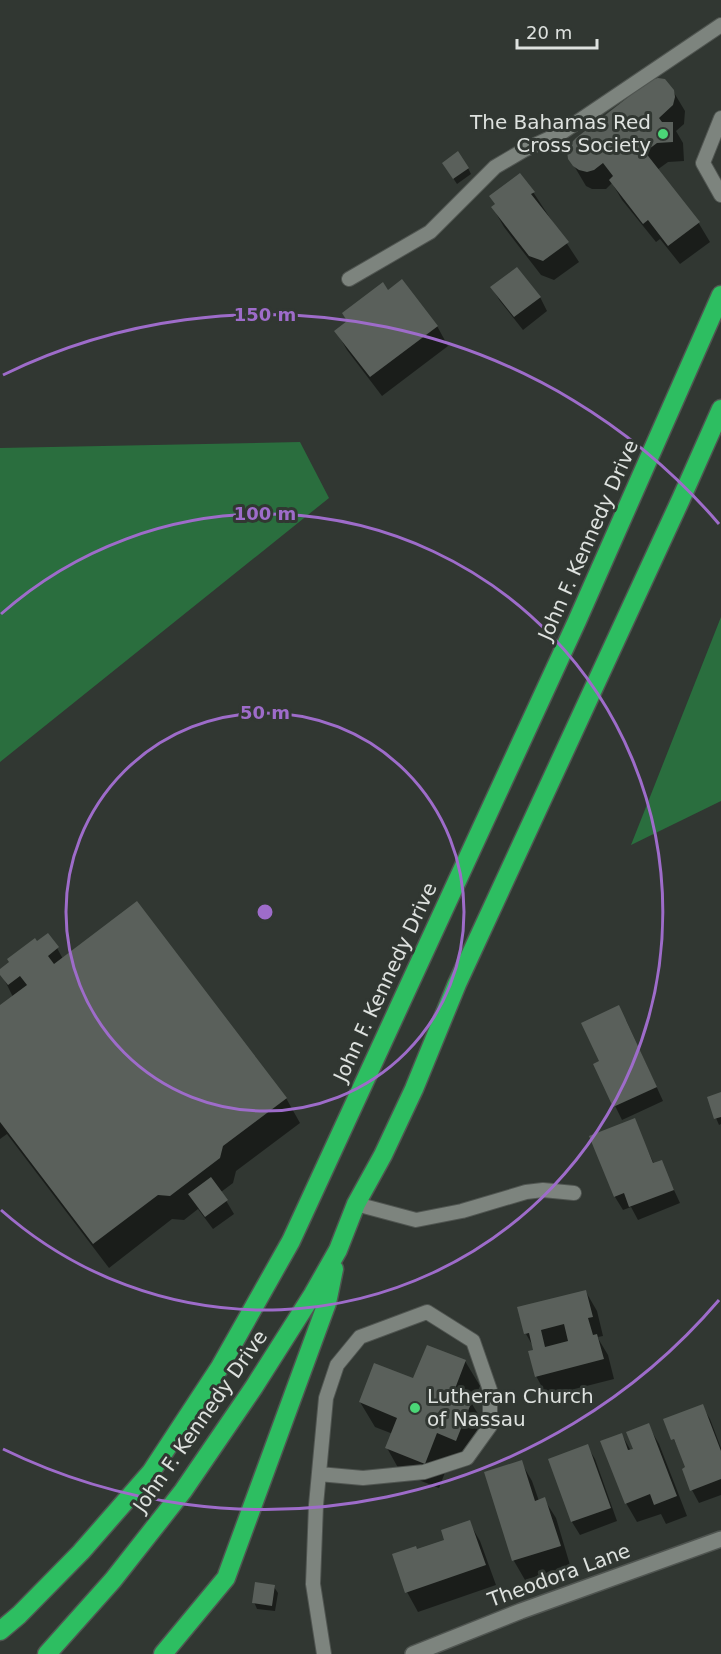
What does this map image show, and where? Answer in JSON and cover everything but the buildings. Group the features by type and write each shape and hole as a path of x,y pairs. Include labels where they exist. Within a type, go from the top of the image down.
{"highway":[{"name":"John F. Kennedy Drive","path":"0,1631 19,1615 81,1552 151,1472 220,1367 291,1241 577,621 721,295"},
{"name":"John F. Kennedy Drive","path":"47,1654 113,1580 183,1491 266,1369 338,1250 356,1204 383,1155 414,1089 457,984 721,409"},
{"path":"163,1654 226,1578 327,1303 338,1250"}],"street":[{"name":"Theodora Lane","path":"413,1654 521,1611 721,1539"}],"lane":[{"path":"349,279 430,232 495,167 524,150 561,133 721,25"},
{"path":"721,118 703,163 721,195"},
{"path":"356,1204 416,1220 462,1211 526,1192 543,1190 574,1194"},
{"path":"318,1474 363,1479 424,1472 467,1458 490,1426 490,1390 473,1341 427,1312 360,1337 338,1365 326,1398 318,1474 313,1584 324,1654"}],"green space":[{"path":"300,442 329,498 0,762 0,448"},
{"path":"721,617 721,801 631,845"}],"place":[{"name":"The Bahamas Red Cross Society","path":"663,134"},
{"name":"Lutheran Church of Nassau","path":"415,1408"}]}
